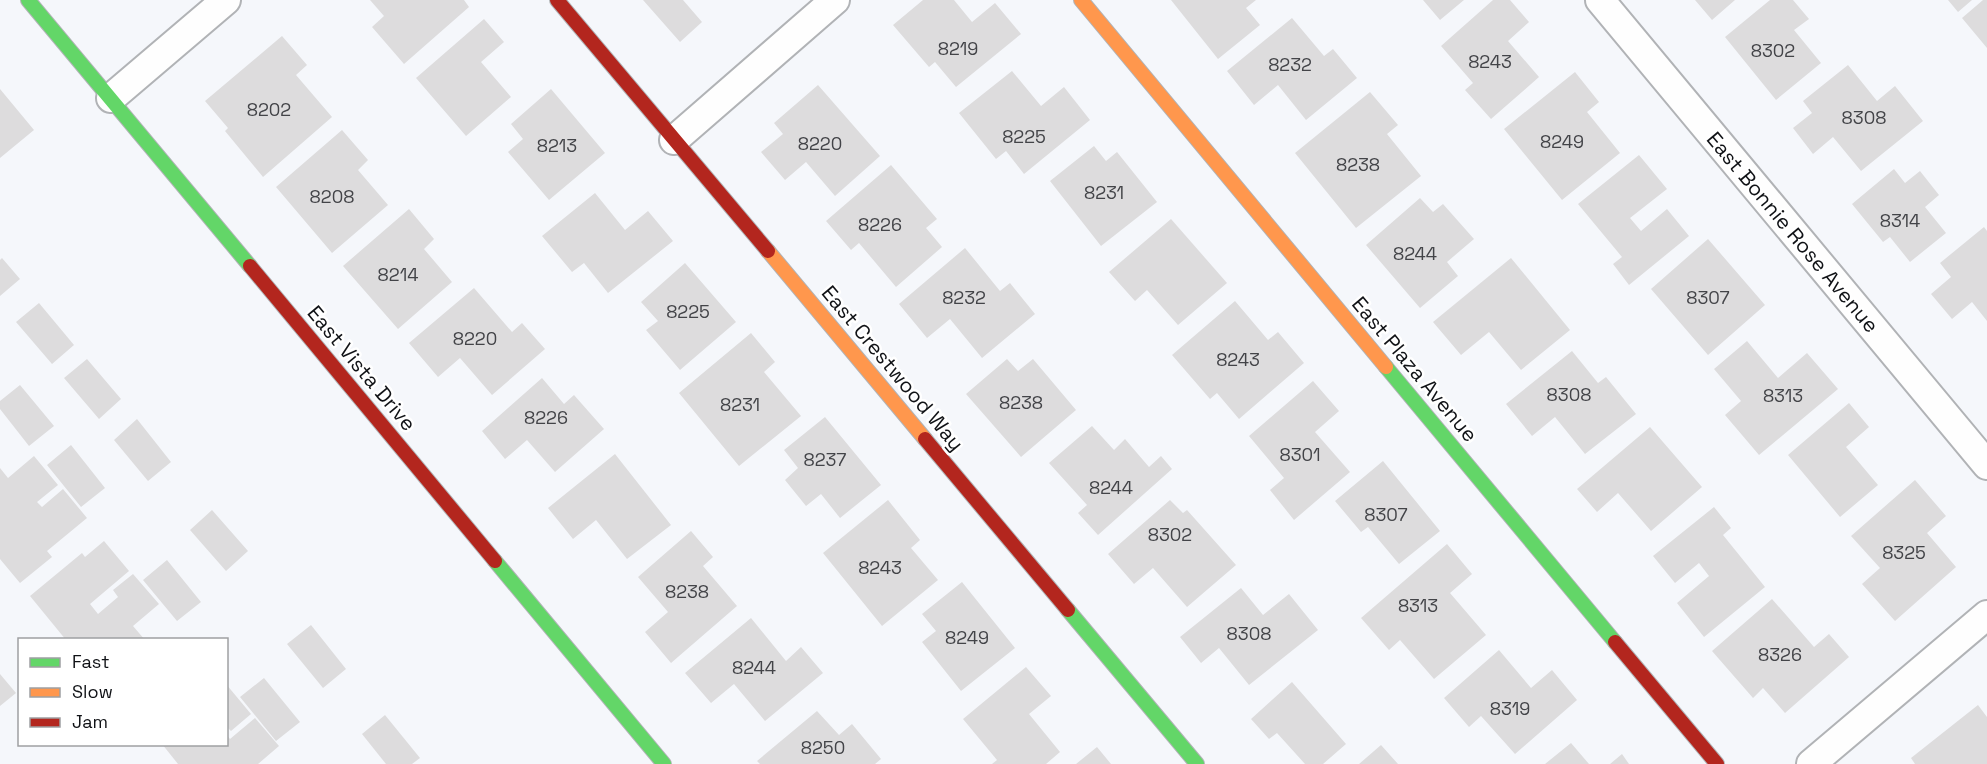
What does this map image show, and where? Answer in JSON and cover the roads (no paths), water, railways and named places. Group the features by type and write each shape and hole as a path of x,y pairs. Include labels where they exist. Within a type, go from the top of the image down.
{"street":[{"name":"East Vista Drive","path":"28,0 664,764"},
{"path":"111,98 226,0"},
{"name":"East Crestwood Way","path":"557,0 1197,764"},
{"path":"674,140 835,0"},
{"name":"East Plaza Avenue","path":"1081,0 1717,764"},
{"name":"East Bonnie Rose Avenue","path":"1600,0 1987,465"},
{"path":"1811,764 1987,615"}]}
